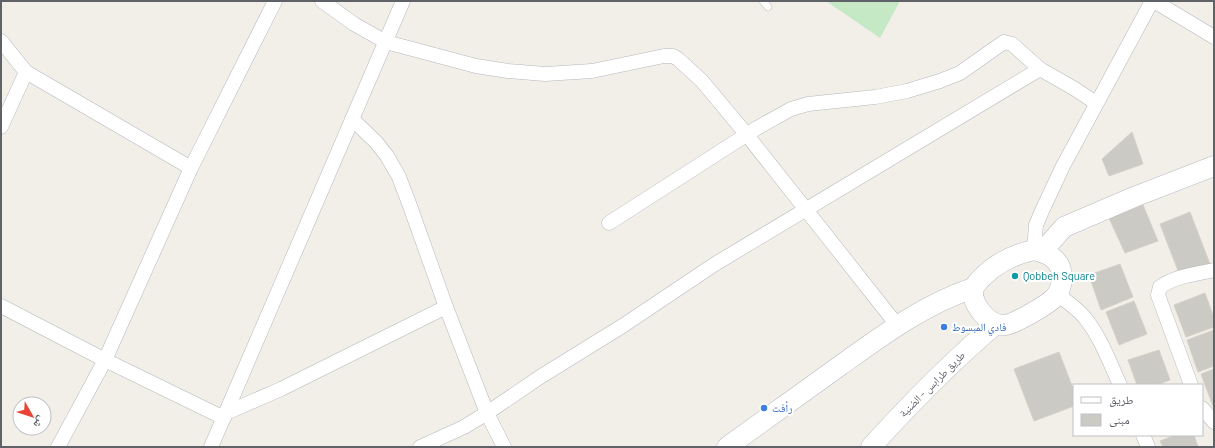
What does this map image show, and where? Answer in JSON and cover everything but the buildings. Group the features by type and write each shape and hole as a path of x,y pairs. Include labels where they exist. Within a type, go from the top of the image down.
{"main road":[{"path":"1038,251 1064,227 1134,197 1214,166"},
{"path":"727,447 897,325 952,295 973,288 989,271 1003,261 1026,252 1038,251 1054,258 1061,271 1062,285 1054,298 1021,318 1005,325 996,324 989,321 975,304 972,295 973,288"},
{"name":"طريق طرابس - الضنية","path":"871,447 911,403 967,348 996,324"}],"street":[{"path":"58,447 105,360 191,168 275,1"},
{"path":"322,1 354,24 386,42 476,66 508,71 545,74 592,71 664,56 673,56 702,81 747,135 897,325"},
{"path":"211,447 403,1"},
{"path":"1038,251 1036,225 1040,213 1096,103 1152,1 1214,37"},
{"path":"1,41 26,72 191,168"},
{"path":"609,223 747,135 791,109 808,104 875,98 907,91 940,81 960,73 1004,42 1012,44 1040,69 1064,82 1096,103"},
{"path":"420,447 464,427 487,413 540,377 630,321 715,264 1040,69"},
{"path":"1,127 26,72"},
{"path":"352,118 376,142 399,178 446,307 487,413 504,447"},
{"path":"1191,384 1158,295 1160,287 1166,283 1214,270"},
{"path":"1057,294 1084,317 1091,326 1100,341 1120,384"},
{"path":"1,306 105,360 225,416"},
{"path":"225,416 446,307"},
{"path":"1143,436 1148,447"}],"green space":[{"path":"826,1 900,1 880,38"}],"place":[{"name":"Qobbeh Square","path":"1015,276"},
{"name":"فادي المبسوط","path":"944,327"},
{"name":"رأفت","path":"764,408"}]}
